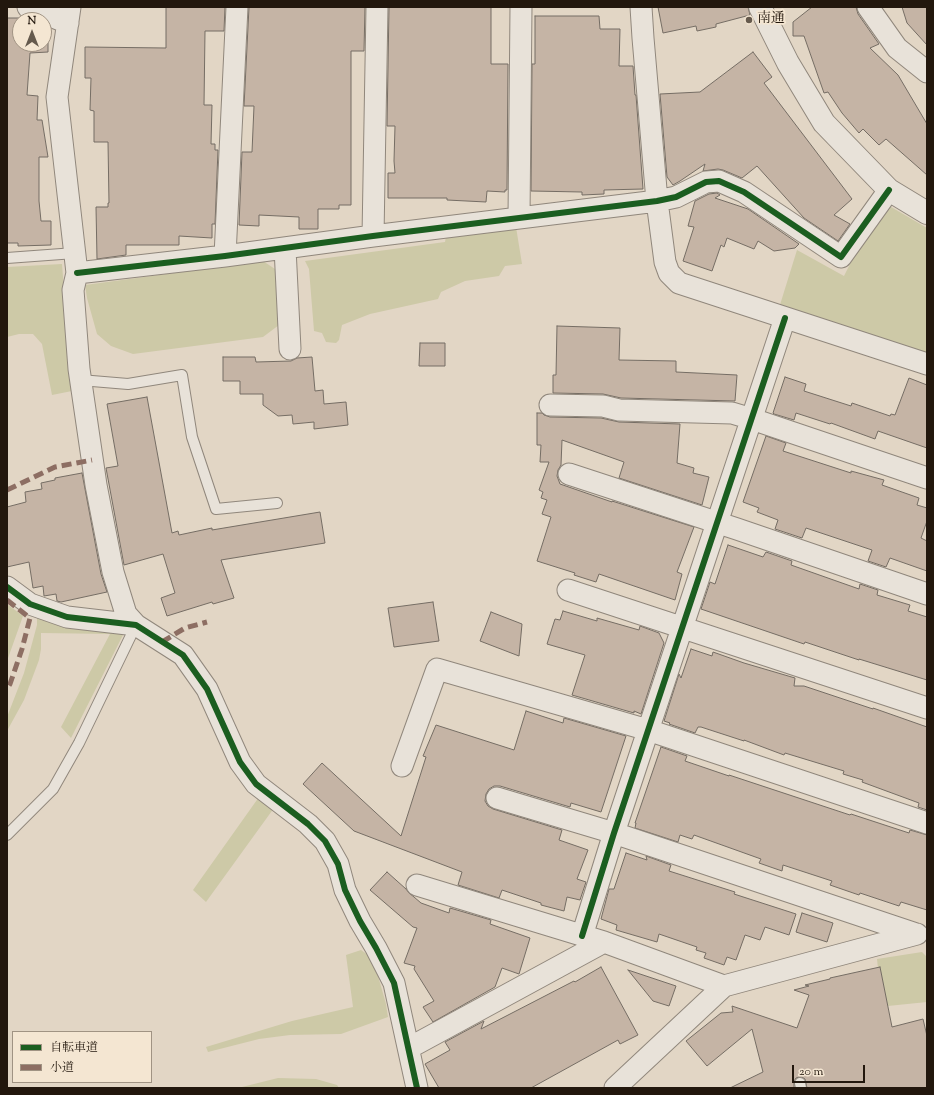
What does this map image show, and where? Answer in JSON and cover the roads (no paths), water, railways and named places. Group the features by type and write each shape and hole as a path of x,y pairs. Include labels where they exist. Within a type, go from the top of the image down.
{"street":[{"path":"28,7 69,15 57,97 76,263 73,290 80,380 96,485 113,572 126,614 136,625 183,655 207,690 240,762 256,784 308,824 325,841 338,864 345,890 360,921 394,983 417,1088"},
{"path":"225,256 237,7"},
{"path":"373,236 377,7"},
{"path":"520,218 521,7"},
{"path":"641,7 657,201 664,262 669,273 679,283 927,364"},
{"path":"760,7 788,63 824,123 889,190 927,213"},
{"path":"868,7 896,48 927,72"},
{"path":"76,263 225,256 657,201 676,197 706,182 719,181 744,192 841,257 889,190"},
{"path":"284,248 290,349"},
{"path":"582,936 648,730 786,318"},
{"path":"550,405 603,406 619,410 732,413 927,478"},
{"path":"569,474 927,594"},
{"path":"7,587 30,604 67,617 136,625"},
{"path":"568,590 927,708"},
{"path":"402,766 437,669 648,730 927,823"},
{"path":"497,798 614,833 922,932"},
{"path":"417,885 604,942 724,986"},
{"path":"615,1088 724,986 922,932"},
{"path":"409,1048 604,942"}],"lane":[{"path":"7,258 76,263"},
{"path":"80,380 128,384 182,376 192,437 216,509 277,503"},
{"path":"7,835 53,789 79,743 136,625"}],"place":[{"name":"南通","path":"749,20"}]}
